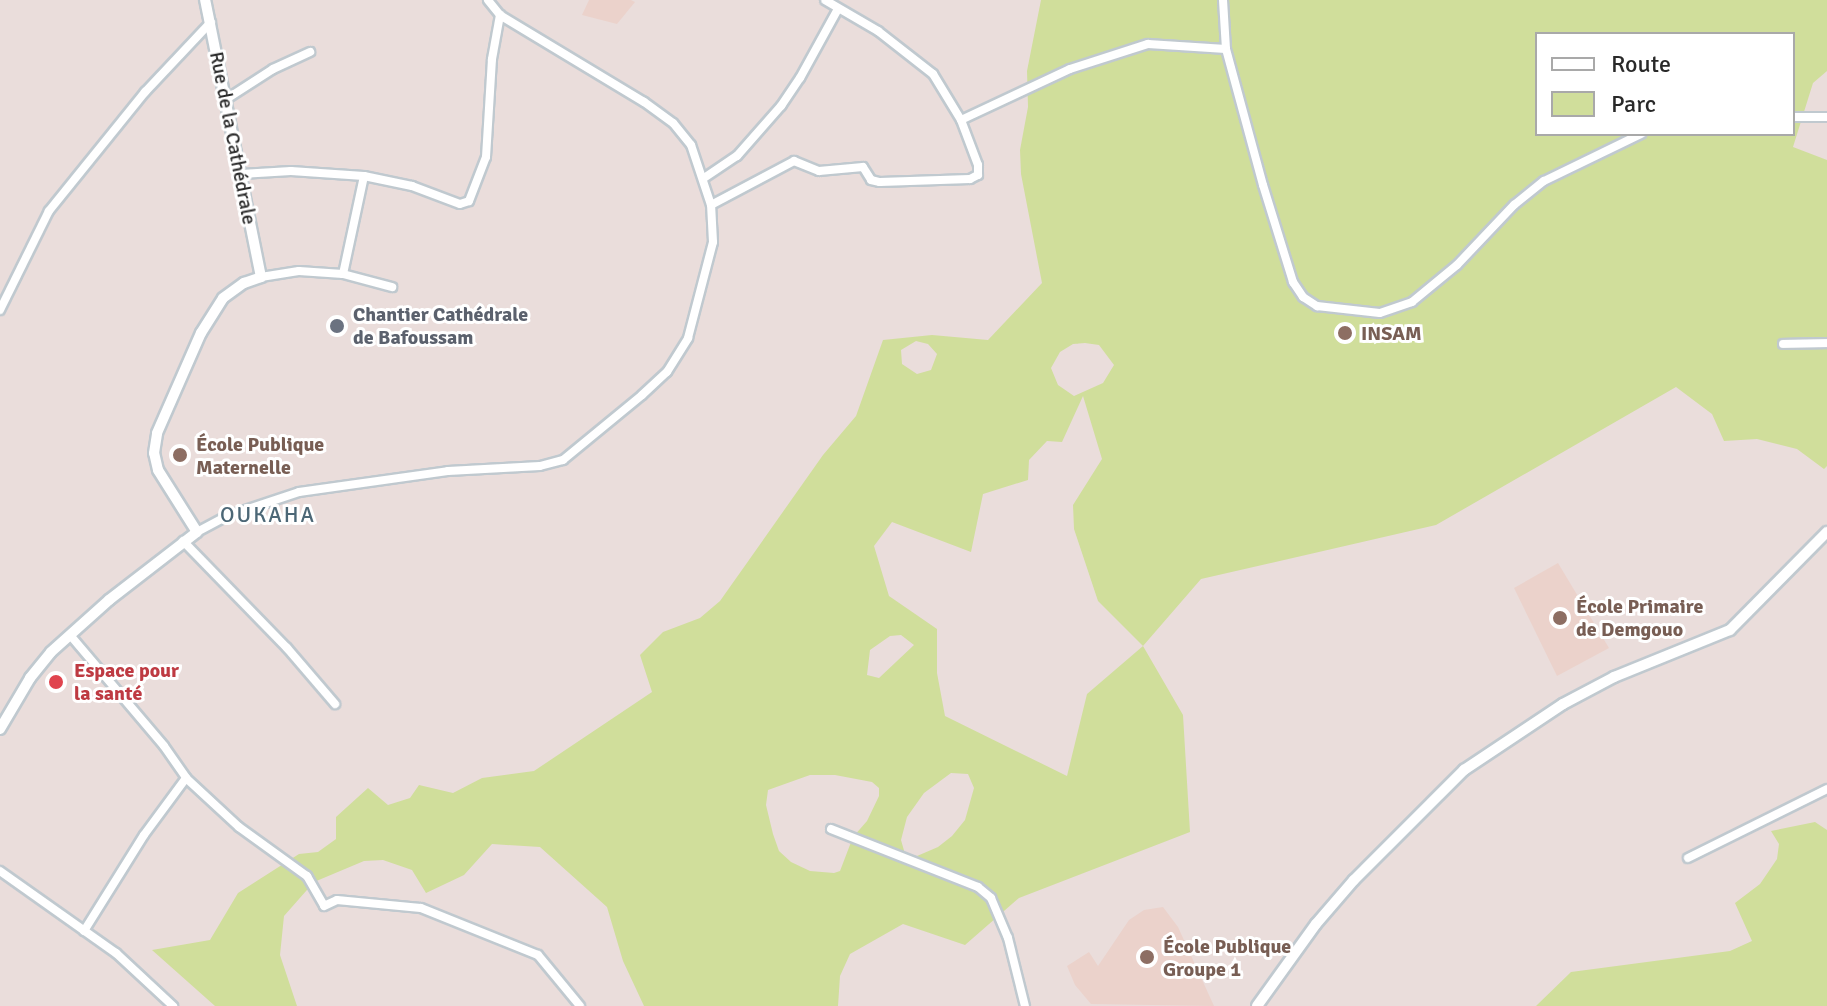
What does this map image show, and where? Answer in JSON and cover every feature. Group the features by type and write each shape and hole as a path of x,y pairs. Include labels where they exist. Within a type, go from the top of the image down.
{"street":[{"name":"Rue de la Cathédrale","path":"205,0 261,277"},
{"path":"0,729 30,678 70,635 197,532 227,516 299,492 448,471 540,466 572,455 667,372 688,338 713,242 711,205 691,145 673,123 610,80 500,15 488,0"},
{"path":"711,205 794,161 819,171 863,167 871,180 880,182 974,179 978,175 978,165 961,120 924,66 878,31 825,0"},
{"path":"1223,0 1226,49 1293,282 1303,297 1317,306 1380,313 1412,302 1457,265 1514,205 1544,181 1637,136"},
{"path":"704,178 737,156 781,106 838,9"},
{"path":"241,174 291,171 364,176 412,186 460,204 473,197 486,157 492,59 500,15"},
{"path":"0,310 49,211 145,92 211,22"},
{"path":"961,120 1070,69 1148,44 1226,49"},
{"path":"225,100 273,69 310,52"},
{"path":"1795,117 1827,117"},
{"path":"343,274 364,176"},
{"path":"197,532 158,470 154,453 157,433 201,333 223,298 244,283 299,271 343,274 392,287"},
{"path":"1783,344 1827,343"},
{"path":"1257,1006 1316,924 1354,880 1464,770 1575,697 1614,677 1730,630 1825,538"},
{"path":"183,541 287,648 335,704"},
{"path":"70,635 164,746 186,778 239,827 307,876 324,906 337,900 421,908 538,955 580,1006"},
{"path":"84,931 144,835 186,778"},
{"path":"1688,858 1827,789"},
{"path":"831,829 978,887 991,898 1008,938 1025,1006"},
{"path":"0,871 116,953 173,1006"}],"shaded area":[{"path":"589,0 635,2 617,24 582,15"},
{"name":"École Primaire de Demgouo","path":"1558,563 1609,648 1557,676 1514,588"},
{"name":"École Publique Groupe 1","path":"1163,907 1178,927 1214,1006 1091,1004 1075,985 1067,966 1089,952 1098,966 1129,920 1144,910"}],"green space":[{"path":"1041,0 1827,0 1827,71 1813,83 1793,147 1827,160 1827,466 1824,469 1797,449 1757,439 1724,441 1712,414 1676,387 1436,525 1201,579 1143,646 1183,715 1190,832 1019,898 965,945 903,924 850,954 840,976 838,1006 644,1006 623,961 607,907 540,847 492,844 464,875 426,893 412,870 383,860 364,861 314,882 284,916 280,955 297,1006 215,1006 152,950 210,940 238,893 299,854 318,852 336,839 336,817 368,788 388,805 410,798 419,785 453,793 482,778 534,771 652,692 640,655 663,632 700,618 720,601 823,455 856,416 883,340 932,335 988,340 1042,283 1021,174 1020,150 1028,107 1027,71","holes":["916,341 928,344 937,354 931,370 917,374 902,364 901,350","1073,344 1099,345 1114,365 1103,383 1074,396 1058,385 1051,368 1060,352","1083,396 1102,459 1073,505 1074,529 1098,601 1143,646 1087,694 1067,776 945,716 937,673 937,629 889,596 874,546 892,522 971,552 983,494 1028,480 1029,460 1047,441 1062,442","901,635 914,645 879,678 867,675 870,650 890,636","951,773 968,774 974,788 965,820 952,836 938,847 917,856 905,854 901,840 907,817 924,793","810,775 835,775 872,782 879,788 879,796 867,821 853,837 840,871 834,873 810,871 791,862 779,851 766,805 768,790"]},
{"path":"1815,822 1827,830 1827,1006 1536,1006 1571,972 1730,951 1752,941 1735,903 1760,884 1777,859 1779,844 1771,831"}],"place":[{"name":"Chantier Cathédrale de Bafoussam","path":"337,326"},
{"name":"INSAM","path":"1345,333"},
{"name":"École Publique Maternelle","path":"180,455"},
{"name":"École Primaire de Demgouo","path":"1560,618"},
{"name":"Espace pour la santé","path":"56,682"},
{"name":"École Publique Groupe 1","path":"1147,957"}],"district":[{"name":"OUKAHA","path":"268,515"}]}
